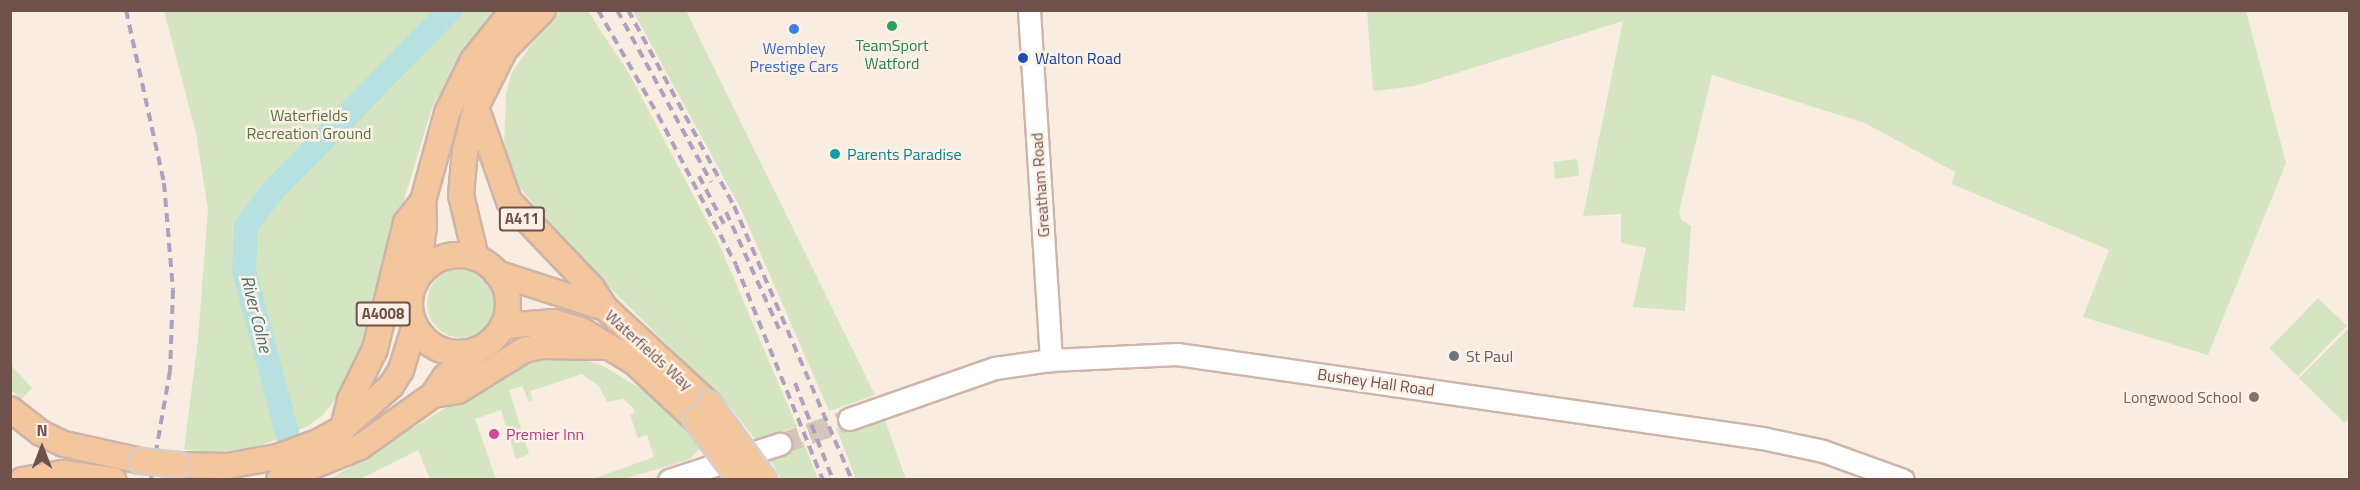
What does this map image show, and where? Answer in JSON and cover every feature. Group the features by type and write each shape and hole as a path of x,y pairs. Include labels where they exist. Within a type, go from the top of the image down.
{"main road":[{"name":"A4008","path":"416,281 424,227 423,201 447,113 460,84 490,35 513,10"},
{"path":"476,258 462,195 465,151 476,107 505,49 543,10"},
{"name":"A411","path":"476,107 509,201 592,288 605,308"},
{"name":"A4008","path":"343,428 350,400 375,349 406,223 423,201"},
{"path":"10,410 41,433 64,444 141,461 178,465 254,462 302,449 343,428 391,386 401,370 415,326 411,299 416,281 425,268 442,259 476,258 496,273 507,299 504,326 500,334 445,377 433,395 360,447 324,464 279,480"},
{"name":"Waterfields Way","path":"496,273 605,308 764,480"},
{"name":"Waterfields Way","path":"504,326 554,322 583,331 612,347 703,412 741,480"},
{"path":"415,326 427,341 441,350 457,353 477,350"},
{"path":"433,395 458,391 524,350 543,346 612,347"},
{"path":"22,480 63,473 114,480"}],"street":[{"name":"Greatham Road","path":"1029,10 1051,360"},
{"name":"Bushey Hall Road","path":"849,419 980,372 1051,360 1177,354 1762,438 1823,451 1903,480"},
{"path":"669,480 780,444"}],"green space":[{"name":"Waterfields Recreation Ground","path":"164,11 500,11 474,35 432,108 381,275 362,355 347,384 323,415 308,426 260,446 209,454 184,449 198,340 208,210 196,133"},
{"path":"560,11 588,11 630,75 720,246 797,427 755,439 730,407 573,251 514,181 504,147 506,94 511,74 549,19"},
{"path":"633,11 686,11 875,395 829,411 742,211"},
{"path":"1367,11 2246,11 2286,163 2208,355 2083,317 2109,250 1952,184 1955,172 1865,123 1712,75 1679,211 1681,220 1691,226 1685,311 1633,307 1646,248 1621,243 1621,214 1583,216 1623,21 1415,86 1373,91"},
{"path":"1577,159 1579,176 1555,179 1553,162"},
{"path":"462,268 475,271 487,278 494,290 497,303 494,316 487,328 475,335 462,338 449,335 437,328 430,316 427,303 430,290 437,278 449,271"},
{"path":"2318,298 2347,326 2298,376 2269,348"},
{"path":"2348,329 2350,418 2345,423 2299,378"},
{"path":"570,355 603,366 648,393 703,445 690,459 665,467 624,479 593,479 654,457 647,435 638,438 630,415 635,413 633,408 623,399 607,402 599,386 582,374 530,391 533,400 529,402 522,386 509,390 529,454 516,459 501,410 475,419 496,479 430,479 418,450 360,479 329,480 525,359"},
{"path":"11,365 32,388 21,400 11,390"},
{"path":"883,415 906,479 856,479 836,428"},
{"path":"803,441 818,479 781,479 769,458"}],"waterway":[{"name":"River Colne","path":"297,471 244,270 246,226 269,195 450,10"}],"tunnel":[{"path":"780,444 849,419"}],"railway":[{"path":"126,10 164,183 173,290 170,371 151,480"},
{"path":"598,10 658,115 736,265 823,480"},
{"path":"617,10 711,182"},
{"path":"628,10 734,206 852,480"},
{"path":"699,176 724,224"},
{"path":"726,212 779,329"},
{"path":"795,383 833,480"}],"place":[{"name":"TeamSport Watford","path":"892,26"},
{"name":"Wembley Prestige Cars","path":"794,29"},
{"name":"Walton Road","path":"1023,58"},
{"name":"Parents Paradise","path":"835,154"},
{"name":"St Paul","path":"1454,356"},
{"name":"Longwood School","path":"2254,397"},
{"name":"Premier Inn","path":"494,434"}]}
